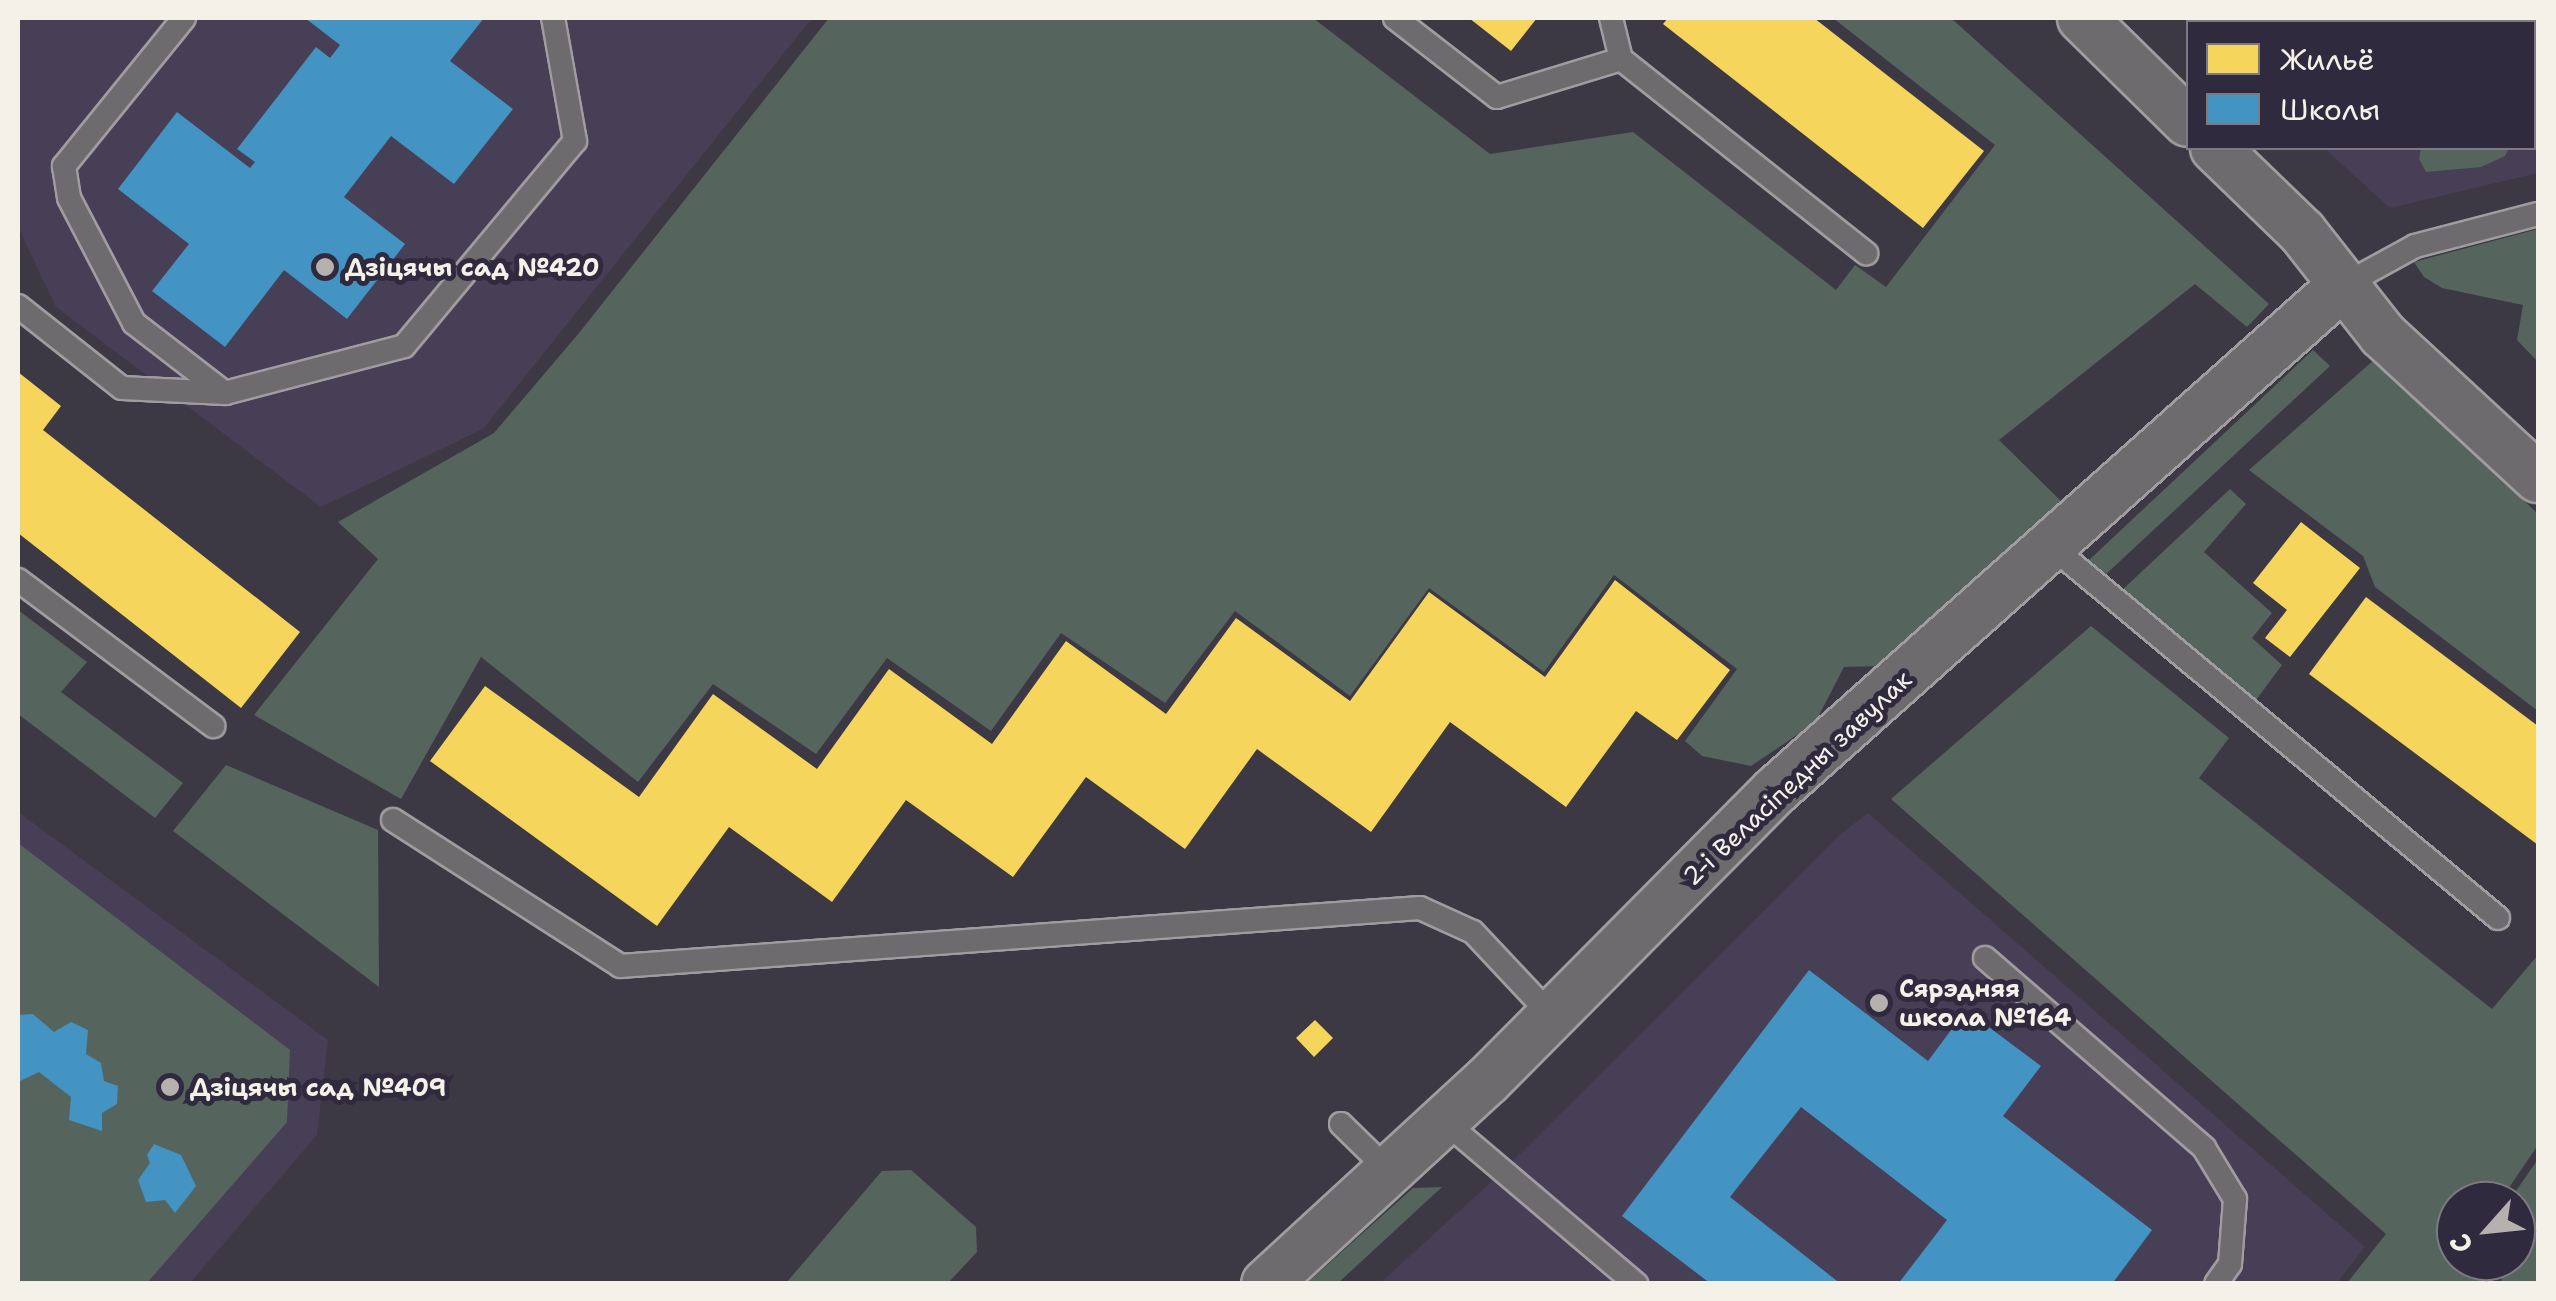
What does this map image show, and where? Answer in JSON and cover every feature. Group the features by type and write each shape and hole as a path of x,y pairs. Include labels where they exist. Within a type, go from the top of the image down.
{"street":[{"path":"2082,18 2186,120"},
{"path":"2217,150 2302,232 2383,335 2538,478"},
{"name":"2-і Веласіпедны завулак","path":"1266,1284 1444,1121 1775,791 2342,286"}],"lane":[{"path":"184,18 64,166 68,198 134,323 225,393"},
{"path":"18,306 122,388 225,393 404,346 575,141 553,18"},
{"path":"1394,18 1497,97 1621,59"},
{"path":"1611,18 1621,59 1866,253"},
{"path":"2342,286 2415,246 2538,214"},
{"path":"2052,547 2498,918"},
{"path":"18,580 213,726"},
{"path":"393,820 620,966 1420,908 1473,932 1552,1016"},
{"path":"1985,958 2204,1148 2235,1199 2230,1264 2216,1284"},
{"path":"1444,1121 1636,1284"},
{"path":"1340,1124 1389,1171"}],"shaded area":[{"name":"Дзіцячы сад №420","path":"18,18 812,18 483,429 321,507 56,307 18,227"},
{"path":"829,18 1313,18 1490,154 1633,132 1836,290 1855,265 1886,287 1995,145 1833,18 1951,18 2269,304 2247,327 2195,284 1999,440 2066,506 1881,666 1844,667 1815,723 1751,766 1702,756 1685,741 1737,669 1614,575 1544,672 1429,588 1350,696 1235,611 1165,703 1061,633 991,731 887,658 816,754 713,684 638,782 481,657 401,799 254,715 378,559 338,522 494,433 579,333"},
{"path":"2183,18 2538,18 2538,173 2390,208 2326,150 2536,150 2536,20"},
{"path":"2421,150 2508,150 2505,156 2481,167 2426,172 2419,159"},
{"path":"2538,229 2538,362 2517,340 2523,305 2442,288 2424,277 2414,262"},
{"path":"2313,350 2330,366 2104,576 2088,561"},
{"path":"2375,359 2538,514 2538,711 2375,587 2363,556 2249,470"},
{"path":"2230,489 2246,504 2204,552 2272,613 2252,638 2282,665 2256,700 2121,591"},
{"path":"18,610 87,662 61,692 183,783 155,818 18,714"},
{"path":"2091,626 2229,738 2199,778 2492,1009 2538,955 2538,1145 2514,1181 2436,1181 2436,1281 2494,1283 2347,1283 2386,1234 1891,799"},
{"path":"226,765 378,830 379,987 173,831"},
{"name":"Дзіцячы сад №409","path":"18,812 328,1040 317,1135 190,1283 18,1283"},
{"name":"Сярэдняя школа №164","path":"1868,813 2365,1247 2336,1284 1379,1284 1501,1173 1842,833"},
{"name":"Дзіцячы сад №409","path":"18,843 290,1050 287,1122 147,1283 18,1283"},
{"path":"2538,1159 2538,1283 2502,1283 2536,1281 2536,1181 2523,1181"},
{"path":"911,1170 976,1227 977,1252 948,1283 786,1283 882,1171"},
{"path":"1442,1187 1338,1283 1307,1283 1413,1188"}],"building: Жильё":[{"path":"1469,18 1537,18 1511,51"},
{"path":"1668,18 1814,18 1984,151 1923,228 1663,24"},
{"path":"18,372 61,406 43,430 300,632 241,708 18,533"},
{"path":"2301,522 2360,568 2290,657 2265,638 2287,610 2253,583"},
{"path":"1615,580 1730,670 1677,740 1636,711 1566,807 1450,722 1371,832 1257,749 1185,849 1086,777 1013,877 906,800 832,902 729,827 657,926 430,761 485,686 639,797 713,694 817,769 889,669 992,744 1066,641 1166,714 1236,618 1350,701 1429,592 1545,677"},
{"path":"2366,597 2538,726 2538,845 2309,674"},
{"path":"1315,1020 1333,1038 1314,1057 1296,1038"}],"building: Школы":[{"path":"305,18 484,18 450,61 513,109 454,184 391,136 344,197 405,244 347,319 284,270 225,347 152,291 189,244 118,189 177,112 250,168 255,162 237,149 316,47 330,58 340,45"},
{"path":"2436,18 2470,18 2468,20"},
{"path":"1809,970 1928,1061 1966,1010 2041,1066 2003,1116 2152,1230 2112,1284 1898,1284 1947,1220 1801,1107 1730,1197 1841,1284 1711,1284 1622,1216"},
{"path":"33,1014 54,1032 71,1022 88,1030 86,1054 101,1063 104,1081 118,1086 117,1104 102,1113 102,1131 69,1120 71,1097 39,1072 18,1082 18,1015"},
{"path":"154,1144 181,1155 196,1186 175,1213 165,1200 146,1202 138,1180 150,1163 147,1155"}],"place":[{"name":"Дзіцячы сад №420","path":"325,267"},
{"name":"Сярэдняя школа №164","path":"1879,1003"},
{"name":"Дзіцячы сад №409","path":"170,1087"}]}
